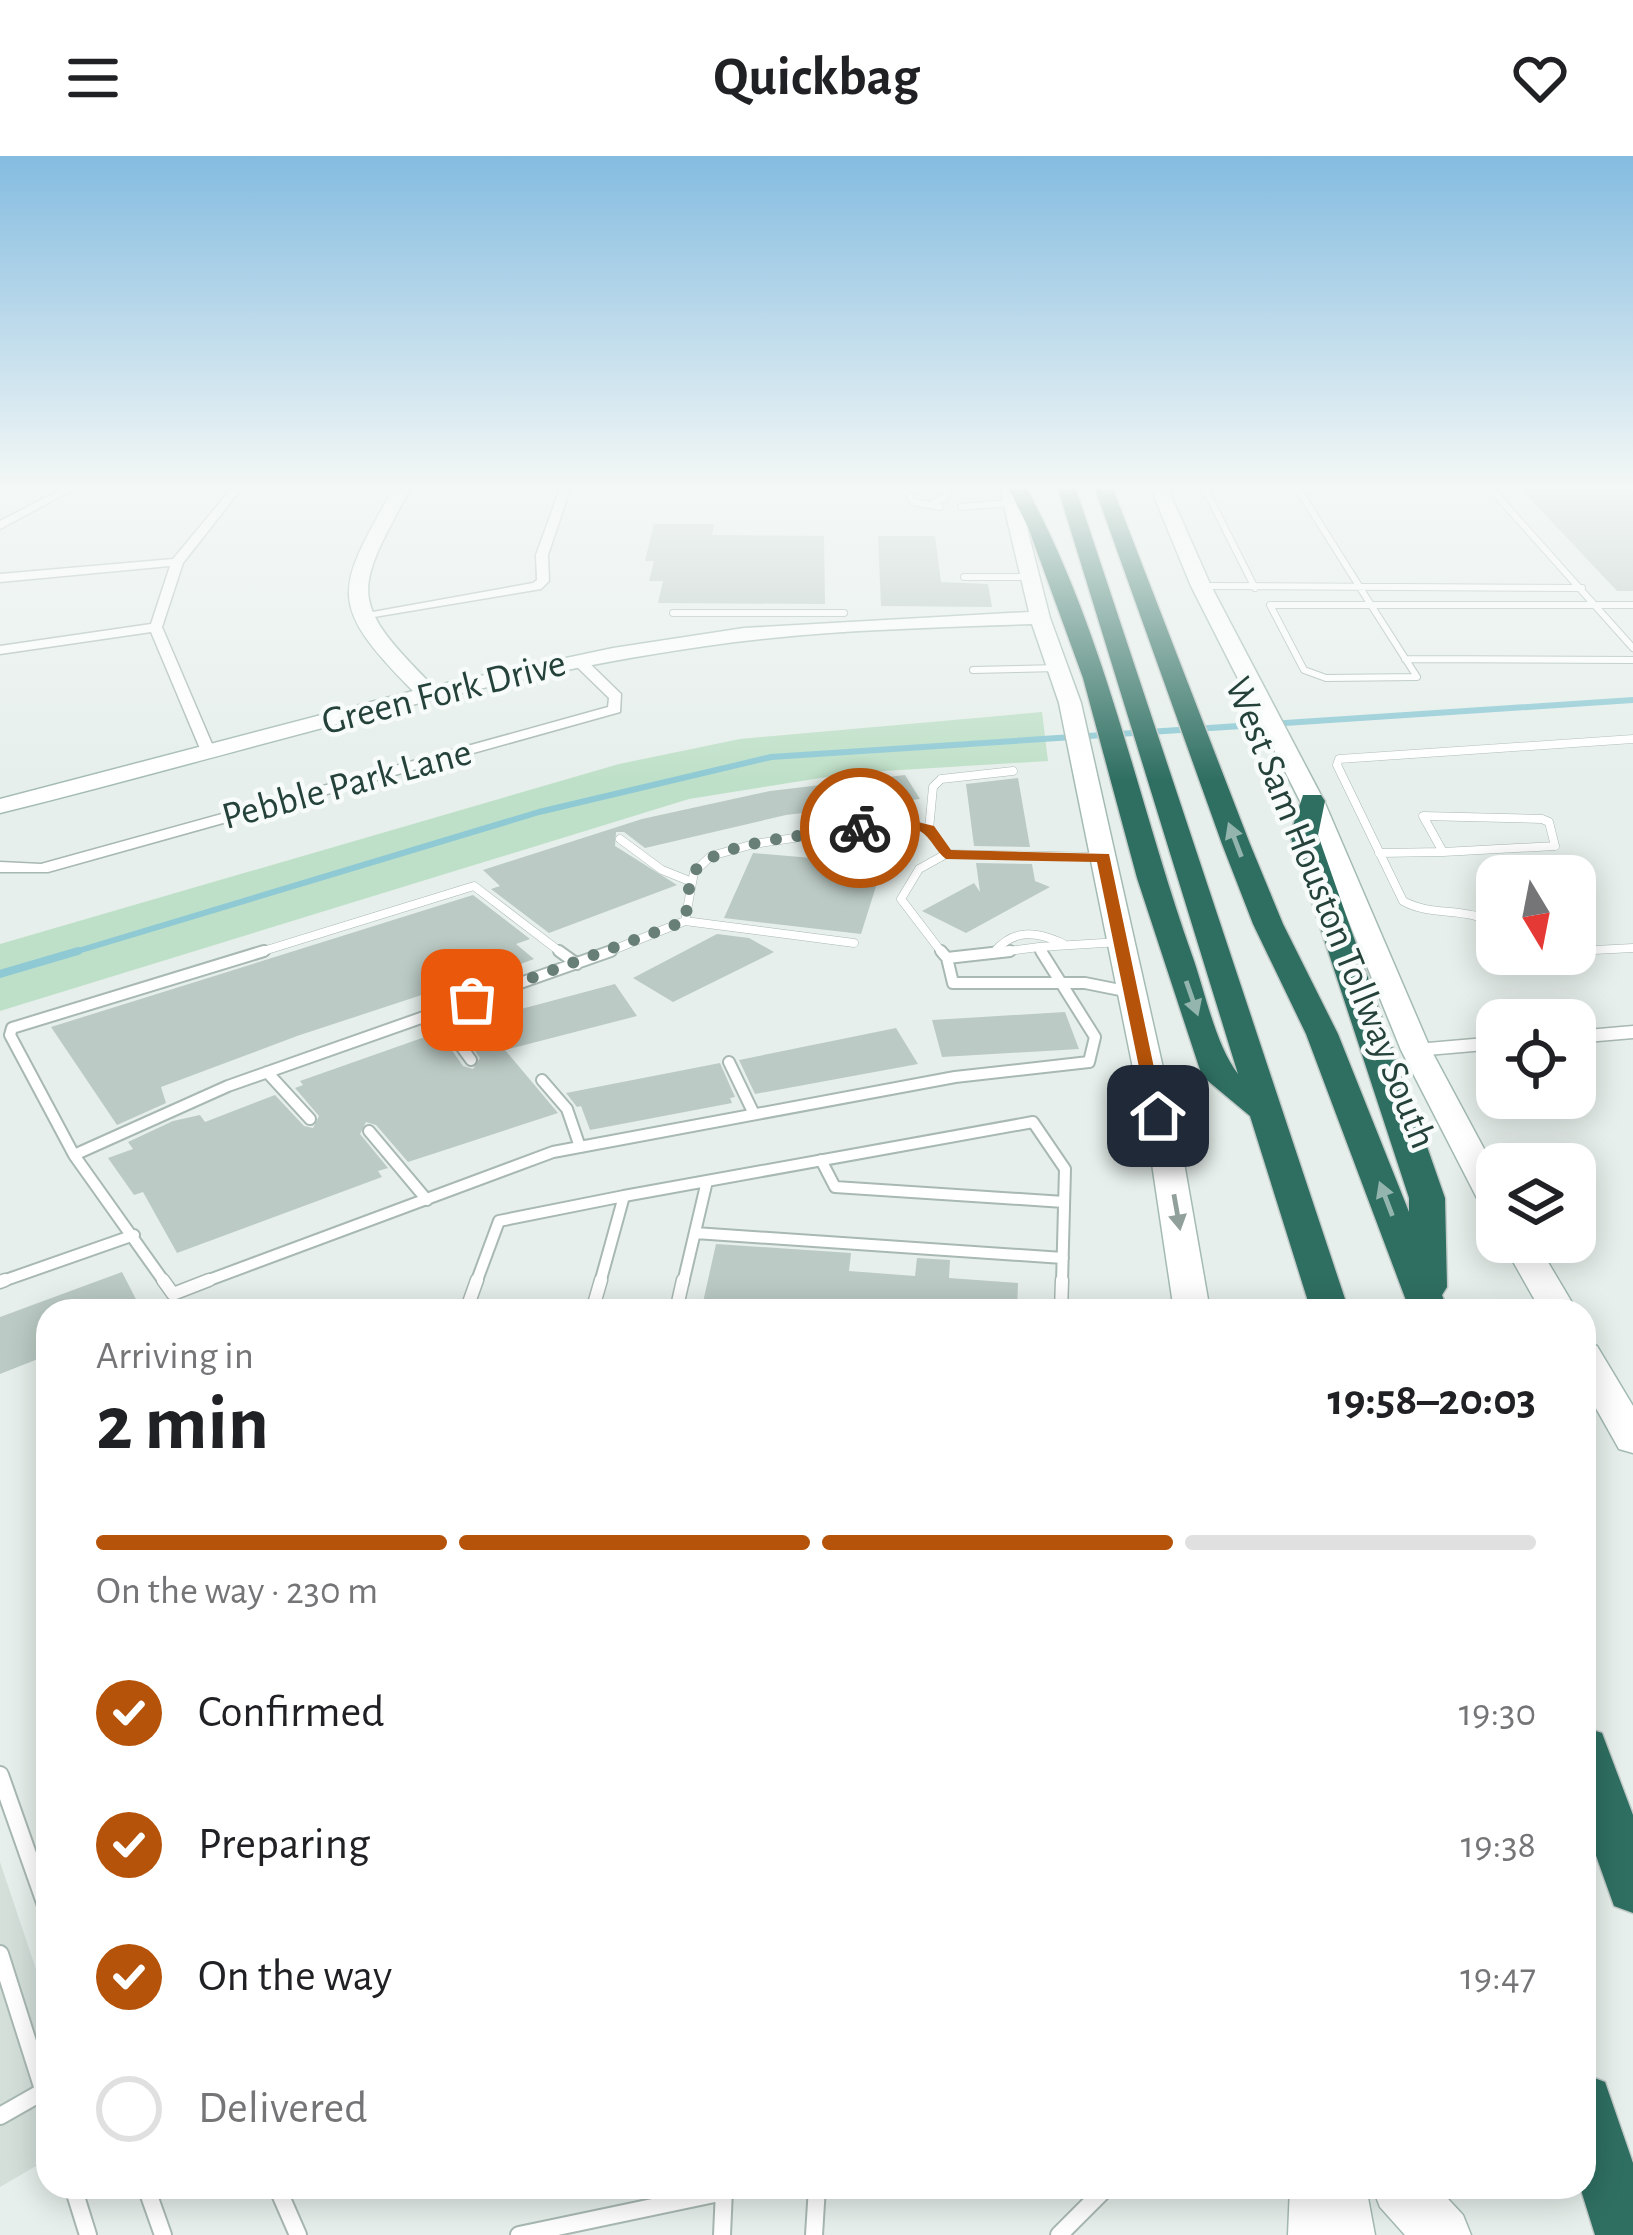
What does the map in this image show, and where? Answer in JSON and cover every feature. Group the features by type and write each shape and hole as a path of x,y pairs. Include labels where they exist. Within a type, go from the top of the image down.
{"highway":[{"path":"1060,586 1103,706 1151,878 1219,1076 1266,1111"},
{"path":"1098,586 1326,1299"},
{"name":"West Sam Houston Tollway South","path":"1140,586 1268,924 1322,1034 1424,1299"},
{"path":"1312,801 1304,835 1427,1198 1428,1299"},
{"path":"1596,1783 1633,1888"},
{"path":"1596,2141 1620,2215"}],"main road":[{"path":"358,586 362,615 377,641 429,695"},
{"path":"1032,586 1071,713 1123,942 1190,1299"},
{"path":"1201,586 1267,706 1416,1050 1476,1164"},
{"name":"Green Fork Drive","path":"0,806 578,660 707,639 844,626 1040,618"},
{"path":"1531,1263 1552,1299"},
{"path":"1596,1375 1633,1439"},
{"path":"1316,2235 1318,2199"},
{"path":"1340,2199 1347,2235"},
{"path":"1411,2199 1443,2235"}],"street":[{"path":"168,586 156,626 208,751"},
{"path":"362,615 537,586"},
{"path":"0,650 156,626"},
{"name":"Pebble Park Lane","path":"7,868 42,868 615,709 616,697 578,660"},
{"path":"1596,1035 1633,1032"},
{"path":"1416,1050 1476,1045"}],"lane":[{"path":"1202,586 1582,588 1631,644"},
{"path":"1361,588 1372,605 1405,659 1417,677 1326,678 1304,670 1270,605 1372,605 1633,605"},
{"path":"673,613 844,613"},
{"path":"1405,659 1633,660"},
{"path":"973,670 1058,668"},
{"path":"1476,914 1412,908 1403,902 1337,765 1339,759 1633,739"},
{"path":"929,830 933,787 940,778 1013,771"},
{"path":"1378,853 1443,852 1555,846 1549,822 1542,818 1423,816 1443,852"},
{"path":"685,921 694,872 711,856 754,844 901,822 929,830 946,854"},
{"path":"620,839 662,870 692,883"},
{"path":"1104,857 946,854 919,869 901,899 947,958 953,983 1085,983 1133,992"},
{"path":"577,964 474,886 12,1028 10,1035 74,1155 173,1294 554,1152 955,1077 1088,1062 1095,1037 1039,947"},
{"path":"74,1155 267,1072 577,964 685,921 854,943"},
{"path":"993,952 1006,937 1038,932 1065,944"},
{"path":"947,958 1123,942"},
{"path":"1596,951 1633,948"},
{"path":"436,1013 471,1060"},
{"path":"729,1062 754,1114"},
{"path":"267,1072 310,1119"},
{"path":"542,1080 567,1109 580,1147"},
{"path":"470,1299 499,1221 1033,1122 1065,1169 1061,1299"},
{"path":"369,1131 427,1200"},
{"path":"821,1160 835,1187 1064,1202"},
{"path":"679,1299 707,1181"},
{"path":"595,1299 624,1196"},
{"path":"695,1233 1063,1258"},
{"path":"0,1282 134,1235"},
{"path":"0,1775 36,1877"},
{"path":"0,1954 36,2067"},
{"path":"0,2116 36,2102"},
{"path":"77,2199 88,2235"},
{"path":"150,2199 163,2235"},
{"path":"282,2199 298,2235"},
{"path":"519,2235 683,2199"},
{"path":"722,2235 724,2199"},
{"path":"814,2235 816,2199"},
{"path":"1059,2235 1095,2199"}],"shaded area":[{"path":"0,1862 36,1969 36,2166 0,2187"}],"green space":[{"path":"1042,712 1048,761 852,773 689,799 0,1011 0,944 619,764 740,739"}],"building":[{"path":"662,586 825,586 825,604 658,603"},
{"path":"880,586 988,586 992,607 881,606"},
{"path":"1612,586 1633,586 1633,591 1617,591"},
{"path":"905,775 920,799 786,815 645,848 624,832 616,832 615,846 677,885 549,933 491,889 500,886 483,870 642,819 770,791"},
{"path":"1018,778 1030,847 974,846 966,784"},
{"path":"753,853 883,864 861,934 724,918"},
{"path":"976,863 1032,864 1035,881 1050,887 966,933 922,911 974,883 980,892"},
{"path":"473,895 530,939 516,944 534,959 452,990 449,986 297,1036 161,1087 166,1103 117,1125 51,1027"},
{"path":"717,934 749,938 774,952 673,1002 633,978"},
{"path":"615,984 637,1016 505,1050 558,1113 408,1162 376,1125 366,1122 360,1134 388,1168 378,1171 382,1177 177,1253 143,1192 134,1195 108,1158 133,1149 128,1142 173,1121 200,1115 205,1122 275,1095 304,1126 313,1128 319,1116 295,1088 303,1085 300,1081 439,1032 463,1066 473,1069 480,1058 458,1026"},
{"path":"1065,1012 1079,1049 942,1057 932,1020"},
{"path":"896,1028 918,1064 755,1094 739,1060"},
{"path":"720,1063 735,1097 730,1098 732,1103 590,1130 581,1106 566,1093"},
{"path":"716,1244 851,1253 849,1271 915,1276 917,1258 950,1260 949,1278 1018,1283 1017,1299 704,1299"},
{"path":"122,1272 136,1299 49,1299"},
{"path":"36,1304 36,1360 0,1374 0,1317"}],"waterway":[{"path":"76,952 539,812 771,757 1633,700"},
{"path":"0,974 76,952"},
{"path":"68,954 76,952"}],"way so far":[{"path":"472,1000 685,921 694,872 711,856 754,844 860,828"}],"route":[{"path":"860,828 901,822 929,830 946,854 1104,857 1158,1116"}]}
